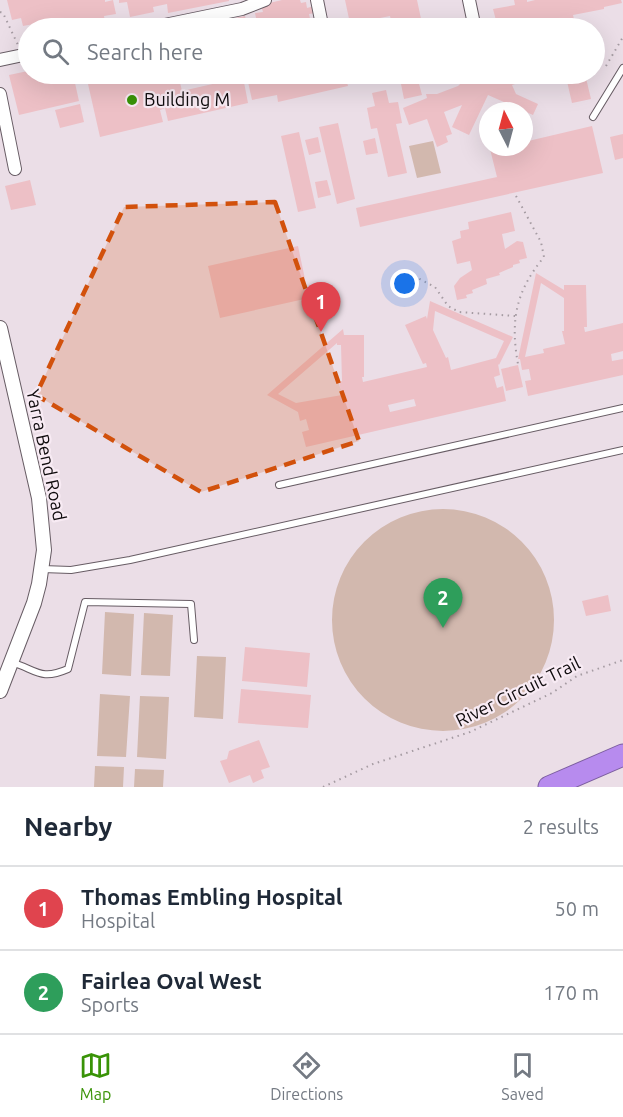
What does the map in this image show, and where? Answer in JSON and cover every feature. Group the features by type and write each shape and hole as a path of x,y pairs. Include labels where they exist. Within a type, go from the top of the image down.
{"highway":[{"path":"549,787 623,755"}],"street":[{"path":"188,18 265,0"},
{"path":"317,0 321,18"},
{"path":"469,0 473,18"},
{"path":"0,60 18,57"},
{"path":"0,94 15,169"},
{"name":"Yarra Bend Road","path":"0,328 41,511 44,550 34,603 0,691"}],"lane":[{"path":"593,117 623,68"},
{"path":"279,485 623,408"},
{"path":"42,569 71,570 130,560 623,450"},
{"path":"11,662 46,675 54,675 68,669 85,602 191,604 194,640"}],"path":[{"path":"0,12 3,13 18,40"},
{"path":"606,66 623,37"},
{"path":"516,196 541,242 544,257 531,272 521,292 515,316 518,364"},
{"path":"414,276 435,287 448,306 459,312 515,316"},
{"name":"River Circuit Trail","path":"323,787 373,764 470,732 552,693 577,676 623,660"}],"highlighted area":[{"path":"275,202 359,441 201,492 36,395 124,207"}],"shaded area":[{"path":"433,141 441,173 417,178 409,146"},
{"path":"432,509 454,509 486,517 522,541 546,577 552,598 554,620 552,642 546,663 522,699 486,723 454,731 432,731 400,723 372,706 357,691 340,663 332,631 332,609 340,577 357,549 372,534 400,517"},
{"path":"105,612 134,614 131,676 102,674"},
{"path":"144,613 173,615 170,676 141,675"},
{"path":"197,656 226,657 223,719 194,717"},
{"path":"100,694 130,696 126,757 97,756"},
{"path":"140,696 169,697 166,759 137,757"},
{"path":"95,766 124,767 123,787 94,787"},
{"path":"135,769 164,770 163,787 134,787"}],"building":[{"path":"7,0 105,0 105,2 113,0 116,14 104,16 104,18 18,18 12,20"},
{"path":"119,0 229,1 168,13 167,4 153,7 154,12 130,17 127,2 119,3"},
{"path":"282,0 300,0 301,3 306,2 307,8 314,6 316,13 309,14 310,18 256,18 255,13 263,12 261,5"},
{"path":"345,0 417,0 421,18 390,18 390,16 349,18"},
{"path":"514,0 527,0 527,2 535,0 621,0 622,3 573,15 574,18 495,18 493,9 515,5"},
{"path":"18,73 18,84 75,84 79,101 19,115 9,75"},
{"name":"Building M","path":"88,84 180,84 182,91 212,84 244,84 248,103 168,121 165,108 160,110 163,122 100,137"},
{"path":"248,84 348,84 348,86 278,102 277,95 252,100"},
{"path":"401,84 419,84 422,95 404,99"},
{"path":"460,84 515,84 512,85 516,94 538,104 533,115 533,102 504,102 488,95 485,102 479,102 479,114 469,135 452,127 462,105 444,112 452,134 446,136 448,142 437,147 427,119 409,125 403,108 427,98 426,94 437,94"},
{"path":"568,84 587,84 591,99 572,103"},
{"path":"386,90 389,103 398,102 402,123 396,124 407,173 388,177 377,128 371,129 367,108 375,106 372,93"},
{"path":"80,104 84,122 60,128 55,110"},
{"path":"338,123 355,199 337,204 319,127"},
{"path":"592,126 603,173 360,227 356,208 497,177 492,156 533,156 533,140"},
{"path":"299,132 316,208 298,212 281,136"},
{"path":"623,134 623,158 615,160 610,137"},
{"path":"318,137 321,152 309,155 305,140"},
{"path":"375,138 378,153 366,155 363,141"},
{"path":"30,180 36,205 11,210 5,186"},
{"path":"327,180 331,195 318,198 315,182"},
{"path":"511,212 515,231 502,234 505,249 517,241 523,242 527,258 519,260 520,263 499,273 500,275 486,279 487,284 472,290 473,293 466,295 467,298 457,300 454,286 460,278 472,270 470,261 457,264 452,241 461,238 460,231 469,229 468,222"},
{"path":"298,246 309,298 220,318 208,266"},
{"path":"536,273 564,290 564,285 586,285 587,327 584,327 585,332 623,323 623,351 611,354 612,361 623,359 623,375 528,396 525,381 531,380 529,369 522,370 520,359 518,359","holes":["541,283 564,298 564,331 562,331 565,344 543,349 544,353 525,357"]},
{"path":"430,301 513,337 498,364 500,375 494,377 497,388 503,386 506,401 306,447 302,432 309,430 306,419 300,421 298,412 267,395 343,329 344,335 364,335 363,382 427,367 426,363 423,364 405,325 426,316 427,319","holes":["435,311 504,341 496,358 451,370 448,357 446,358 433,330","337,343 341,345 342,381 339,382 342,395 296,403 278,394","414,399 416,406 390,412 388,405"]},
{"path":"518,365 523,387 506,391 501,369"},
{"path":"608,595 611,611 586,616 582,601"},
{"path":"245,647 310,653 307,687 242,681"},
{"path":"241,689 311,695 308,728 238,723"},
{"path":"259,740 270,767 261,770 264,778 253,783 250,775 229,783 220,761 227,759 229,751"}],"place":[{"name":"Building M","path":"132,100"},
{"name":"Thomas Embling Hospital","path":"321,332"},
{"name":"Fairlea Oval West","path":"443,628"}]}
